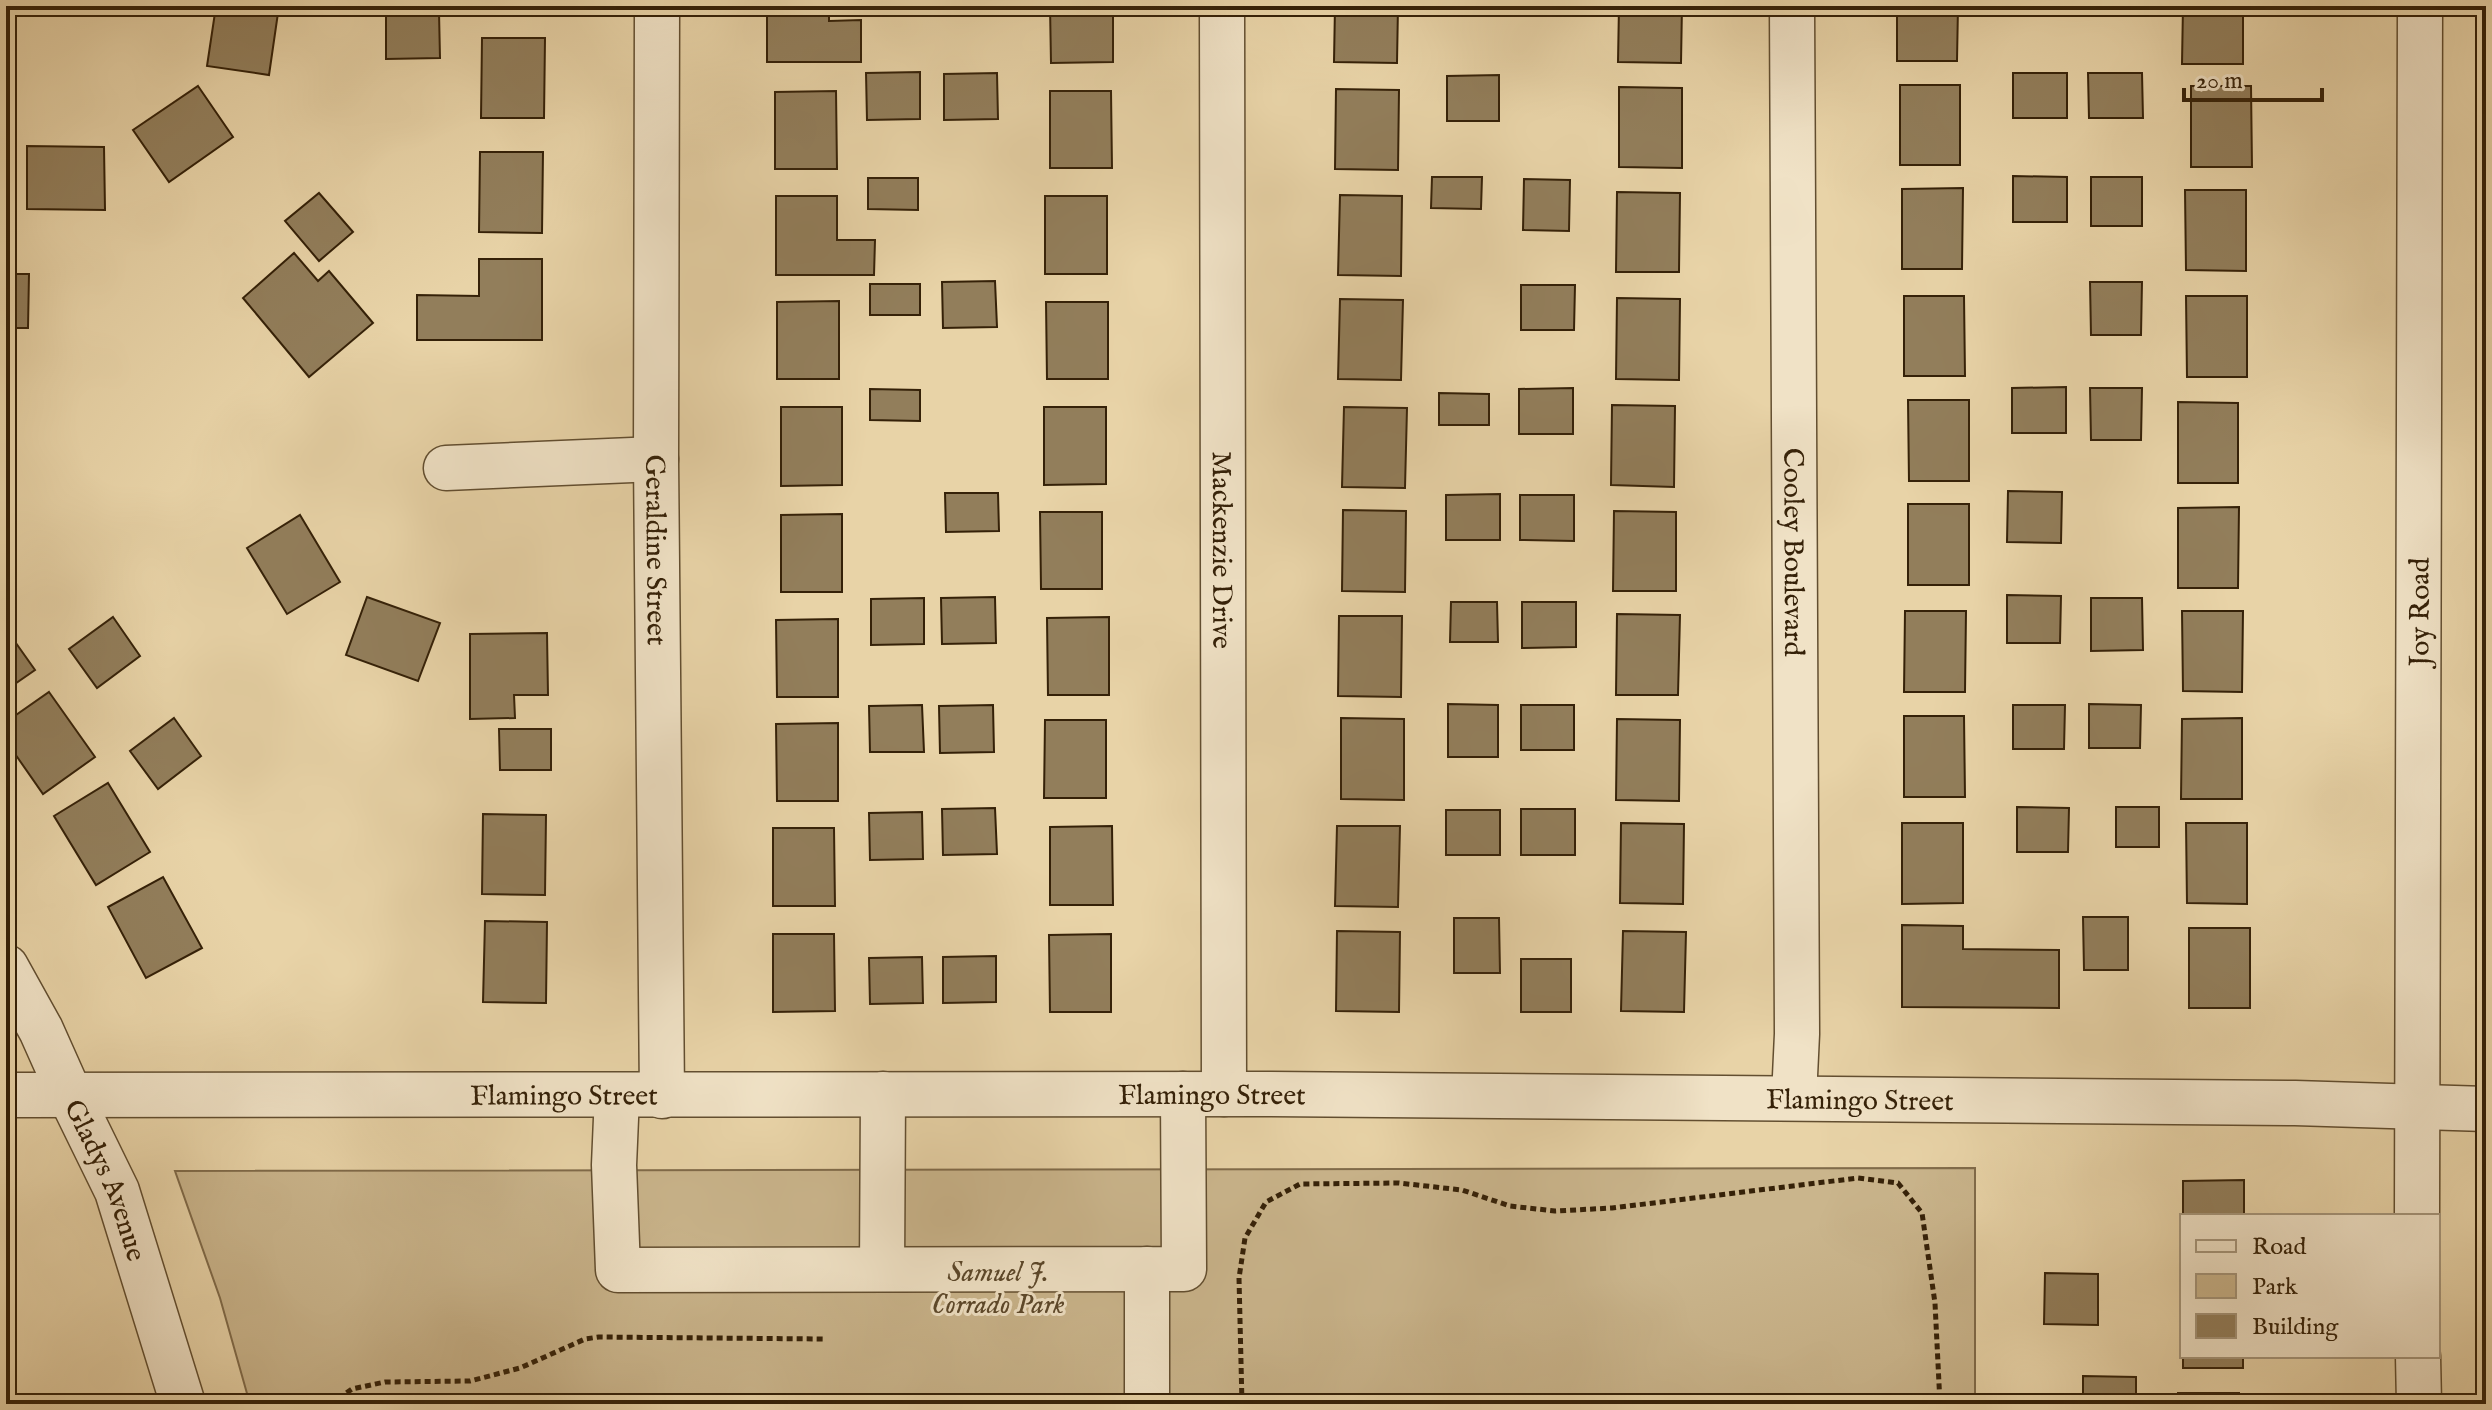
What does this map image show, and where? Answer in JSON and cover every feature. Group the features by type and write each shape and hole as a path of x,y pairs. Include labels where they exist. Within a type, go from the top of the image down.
{"street":[{"name":"Geraldine Street","path":"657,6 656,459 662,1096"},
{"name":"Mackenzie Drive","path":"1147,1269 1184,1269 1203,1094 1222,6"},
{"name":"Cooley Boulevard","path":"1792,6 1797,1019 1794,1097"},
{"name":"Joy Road","path":"2417,1214 2420,6"},
{"path":"446,468 656,459"},
{"name":"Gladys Avenue","path":"6,967 41,1030 117,1191 183,1404"},
{"path":"882,1269 883,1094"},
{"name":"Flamingo Street","path":"6,1095 1794,1097 2295,1103 2486,1109"},
{"path":"617,1095 614,1165 618,1270 1147,1269 1147,1404"},
{"path":"2418,1358 2419,1404"}],"path":[{"path":"1242,1404 1239,1278 1245,1238 1266,1202 1300,1184 1399,1183 1462,1190 1510,1206 1555,1211 1612,1208 1858,1178 1898,1183 1922,1213 1935,1303 1940,1404"},
{"path":"330,1404 352,1389 385,1382 470,1381 520,1368 585,1339 823,1339"}],"green space":[{"name":"Samuel J. Corrado Park","path":"1975,1168 1975,1404 250,1404 220,1298 175,1171"}],"building":[{"path":"216,6 279,6 269,75 207,66"},
{"path":"767,6 829,6 829,21 861,20 861,62 767,62"},
{"path":"870,6 924,6 924,11 870,12"},
{"path":"1050,6 1113,6 1113,62 1051,63"},
{"path":"1335,6 1398,6 1397,63 1334,62"},
{"path":"1522,6 1574,6 1574,12 1523,12"},
{"path":"1619,6 1682,6 1681,63 1618,62"},
{"path":"1897,6 1958,6 1957,61 1897,61"},
{"path":"2010,6 2064,6 2064,14 2010,13"},
{"path":"2183,6 2243,6 2243,64 2182,64"},
{"path":"439,12 440,58 386,59 386,13"},
{"path":"482,38 545,38 544,118 481,118"},
{"path":"920,72 920,119 867,120 866,73"},
{"path":"997,73 998,119 944,120 944,74"},
{"path":"2013,73 2067,73 2067,118 2013,118"},
{"path":"2088,73 2142,73 2143,118 2089,118"},
{"path":"1499,75 1499,121 1447,121 1447,76"},
{"path":"1900,85 1960,85 1960,165 1900,165"},
{"path":"198,86 233,137 169,182 133,130"},
{"path":"2191,86 2251,86 2252,167 2191,167"},
{"path":"1619,87 1682,88 1682,168 1619,167"},
{"path":"1336,89 1399,90 1398,170 1335,169"},
{"path":"836,91 837,169 775,169 775,92"},
{"path":"1050,91 1111,91 1112,168 1050,168"},
{"path":"27,146 104,147 105,210 27,209"},
{"path":"480,152 543,152 542,233 479,232"},
{"path":"2013,176 2067,177 2067,222 2013,222"},
{"path":"1432,177 1482,177 1481,209 1431,208"},
{"path":"2091,177 2142,177 2142,226 2091,226"},
{"path":"868,178 918,178 918,210 868,209"},
{"path":"1524,179 1570,180 1569,231 1523,230"},
{"path":"1963,188 1962,269 1902,269 1902,189"},
{"path":"2185,190 2246,190 2246,271 2186,270"},
{"path":"1617,192 1680,193 1679,272 1616,272"},
{"path":"319,193 353,232 319,261 285,221"},
{"path":"1340,195 1402,196 1401,276 1338,275"},
{"path":"776,196 837,196 837,240 875,240 874,275 776,275"},
{"path":"1045,196 1107,196 1107,274 1045,274"},
{"path":"294,253 318,281 329,271 373,323 309,377 243,298"},
{"path":"479,259 542,259 542,340 417,340 417,295 479,296"},
{"path":"6,274 29,274 28,328 6,328"},
{"path":"995,281 997,327 943,328 942,282"},
{"path":"2090,282 2142,282 2141,335 2091,335"},
{"path":"870,284 920,284 920,315 870,315"},
{"path":"1521,285 1575,285 1574,330 1521,330"},
{"path":"1904,296 1964,296 1965,376 1904,376"},
{"path":"2186,296 2247,296 2247,377 2187,377"},
{"path":"1617,298 1680,299 1679,380 1616,379"},
{"path":"1340,299 1403,300 1401,380 1338,379"},
{"path":"839,301 839,379 777,379 777,302"},
{"path":"1046,302 1108,302 1108,379 1047,379"},
{"path":"2066,387 2066,433 2012,433 2012,388"},
{"path":"1573,388 1573,434 1519,434 1519,389"},
{"path":"2090,388 2142,388 2141,440 2091,440"},
{"path":"870,389 920,390 920,421 870,420"},
{"path":"1439,393 1489,394 1489,425 1439,425"},
{"path":"1908,400 1969,400 1969,481 1909,481"},
{"path":"2178,402 2238,403 2238,483 2178,483"},
{"path":"1612,405 1675,406 1674,487 1611,485"},
{"path":"781,407 842,407 842,485 781,486"},
{"path":"1044,407 1106,407 1106,484 1044,485"},
{"path":"1344,407 1407,408 1405,488 1342,487"},
{"path":"2008,491 2062,492 2061,543 2007,542"},
{"path":"945,493 998,493 999,531 946,532"},
{"path":"1500,494 1500,540 1446,540 1446,495"},
{"path":"1520,495 1574,495 1574,541 1520,540"},
{"path":"1908,504 1969,504 1969,585 1908,585"},
{"path":"2239,507 2238,588 2178,588 2178,508"},
{"path":"1343,510 1406,511 1405,592 1342,591"},
{"path":"1614,511 1676,512 1676,591 1613,591"},
{"path":"1040,512 1102,512 1102,589 1041,589"},
{"path":"842,514 842,592 781,592 781,515"},
{"path":"300,515 340,582 287,614 247,548"},
{"path":"2007,595 2061,596 2060,643 2007,643"},
{"path":"367,597 440,623 418,681 346,655"},
{"path":"995,597 996,643 942,644 941,598"},
{"path":"924,598 924,644 871,645 871,599"},
{"path":"2091,598 2142,598 2143,650 2091,651"},
{"path":"1451,602 1497,602 1498,642 1450,642"},
{"path":"1522,602 1576,602 1576,647 1522,648"},
{"path":"1905,611 1966,611 1965,692 1904,692"},
{"path":"2182,611 2243,611 2242,692 2183,691"},
{"path":"1617,614 1680,615 1678,695 1616,695"},
{"path":"1339,616 1402,616 1401,697 1338,696"},
{"path":"113,617 140,656 97,688 69,649"},
{"path":"1109,617 1109,695 1048,695 1047,618"},
{"path":"838,619 838,697 777,697 776,620"},
{"path":"6,629 35,670 6,690"},
{"path":"547,633 548,695 514,695 515,718 470,719 470,634"},
{"path":"49,692 95,757 43,794 6,741 6,722"},
{"path":"1448,704 1498,705 1498,757 1448,757"},
{"path":"2089,704 2141,705 2140,748 2089,748"},
{"path":"922,705 924,752 870,752 869,706"},
{"path":"993,705 994,752 940,753 939,706"},
{"path":"1521,705 1574,705 1574,750 1521,750"},
{"path":"2013,705 2065,705 2064,749 2013,749"},
{"path":"1904,716 1964,716 1965,797 1904,797"},
{"path":"174,718 201,756 158,789 130,751"},
{"path":"1341,718 1404,719 1404,800 1341,799"},
{"path":"2242,718 2242,799 2181,799 2182,719"},
{"path":"1617,719 1680,720 1679,801 1616,800"},
{"path":"1045,720 1106,720 1106,798 1044,798"},
{"path":"838,723 838,801 777,801 776,724"},
{"path":"499,729 551,729 551,770 500,770"},
{"path":"108,783 150,852 96,885 54,816"},
{"path":"2017,807 2069,808 2068,852 2017,852"},
{"path":"2116,807 2159,807 2159,847 2116,847"},
{"path":"995,808 997,854 943,855 942,809"},
{"path":"1521,809 1575,809 1575,855 1521,855"},
{"path":"1446,810 1500,810 1500,855 1446,855"},
{"path":"922,812 923,859 870,860 869,813"},
{"path":"483,814 546,815 545,895 482,894"},
{"path":"1621,823 1684,824 1683,904 1620,903"},
{"path":"1902,823 1963,823 1963,903 1902,904"},
{"path":"2186,823 2247,823 2247,904 2187,903"},
{"path":"1112,826 1113,905 1050,905 1050,827"},
{"path":"1337,826 1400,826 1398,907 1335,906"},
{"path":"773,828 834,828 835,906 773,906"},
{"path":"163,877 202,948 146,978 108,907"},
{"path":"2083,917 2128,917 2128,970 2084,970"},
{"path":"1454,918 1499,918 1500,973 1454,973"},
{"path":"485,921 547,922 546,1003 483,1002"},
{"path":"1902,925 1963,926 1963,949 2059,950 2059,1008 1902,1007"},
{"path":"2189,928 2250,928 2250,1008 2189,1008"},
{"path":"1337,931 1400,932 1399,1012 1336,1011"},
{"path":"1623,931 1686,932 1684,1012 1621,1011"},
{"path":"773,934 834,934 835,1011 773,1012"},
{"path":"1111,934 1111,1012 1050,1012 1049,935"},
{"path":"996,956 996,1002 943,1003 943,957"},
{"path":"922,957 923,1003 870,1004 869,958"},
{"path":"1521,959 1571,959 1571,1012 1521,1012"},
{"path":"2244,1180 2244,1214 2183,1214 2183,1181"},
{"path":"2045,1273 2098,1274 2098,1325 2044,1324"},
{"path":"2183,1358 2243,1358 2243,1368 2183,1368"},
{"path":"2083,1376 2136,1377 2136,1404 2083,1404"},
{"path":"2178,1393 2239,1393 2239,1404 2178,1404"}]}
